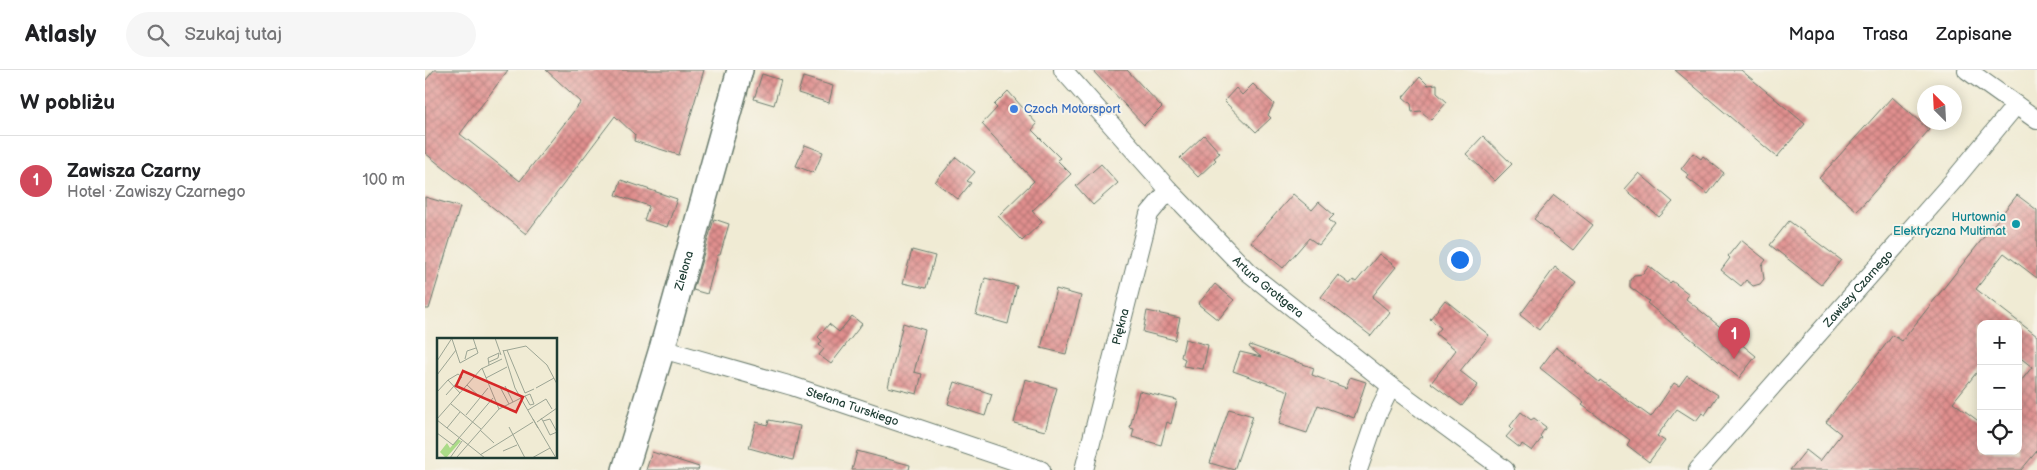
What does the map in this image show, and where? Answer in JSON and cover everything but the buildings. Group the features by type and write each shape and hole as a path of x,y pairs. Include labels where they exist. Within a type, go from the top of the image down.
{"street":[{"name":"Zielona","path":"625,470 662,349 739,70"},
{"name":"Artura Grottgera","path":"1063,70 1169,190 1248,272 1391,386 1505,470"},
{"path":"1967,70 2037,120"},
{"name":"Zawiszy Czarnego","path":"1698,470 1954,180 2016,105"},
{"name":"Piękna","path":"1084,470 1149,214 1169,190"},
{"name":"Stefana Turskiego","path":"662,349 792,386 1041,470"},
{"path":"1358,470 1377,415 1391,386"}],"place":[{"name":"Czoch Motorsport","path":"1014,109"},
{"name":"Hurtownia Elektryczna Multimat","path":"2016,224"},
{"name":"Zawisza Czarny","path":"1734,359"}]}
